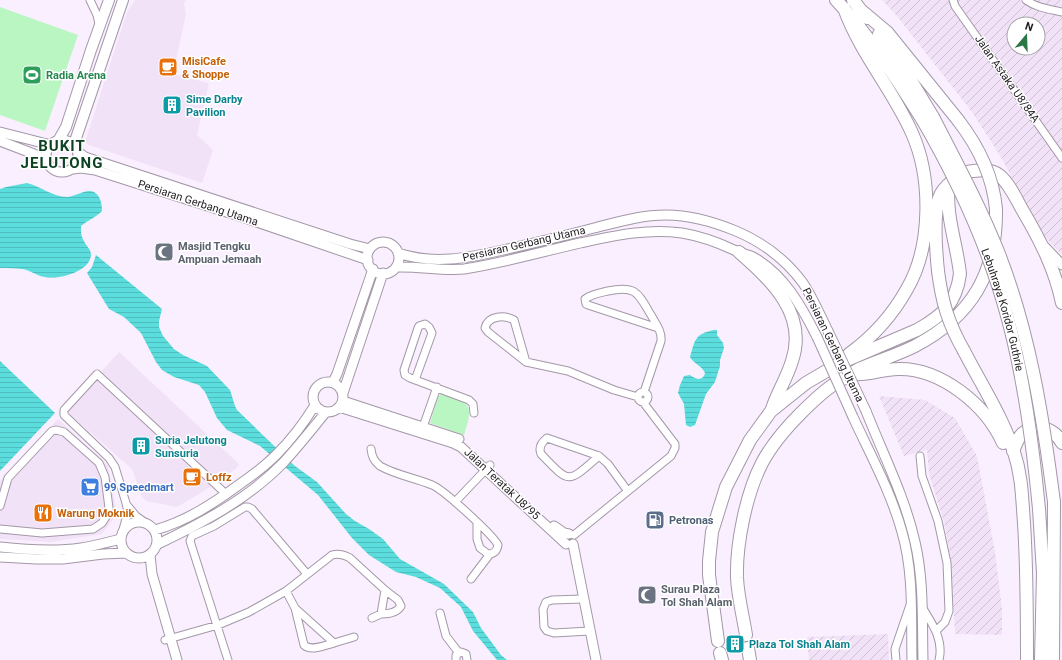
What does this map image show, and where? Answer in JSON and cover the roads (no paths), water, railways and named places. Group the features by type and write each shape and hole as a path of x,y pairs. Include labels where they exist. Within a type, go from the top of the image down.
{"highway":[{"name":"Lebuhraya Koridor Guthrie","path":"844,3 862,11 906,72 927,118 941,155 974,223 986,252 1009,321 1034,451 1043,573 1041,660"},
{"name":"Lebuhraya Koridor Guthrie","path":"844,3 885,62 927,118 984,219 999,254 1011,289 1034,374 1054,502 1053,660"},
{"path":"840,363 844,357 868,340 879,328 897,306 908,288 913,278 921,250 927,213 927,198 923,168 912,132 887,86 850,25 844,3"},
{"path":"746,635 738,589 738,558 741,533 757,474 769,452 786,429 832,385 851,374 914,346 944,328 960,314 979,287 988,266 995,236 996,208 993,188 985,163 958,120 887,32 862,11"},
{"path":"1027,660 1027,590 1023,494 1020,476 1013,451 998,413 953,332 942,301 935,247 939,196 960,175 970,171 986,170 999,175 1011,189 1039,240 1055,277 1062,303"},
{"path":"718,641 709,575 710,550 713,526 729,480 750,440 771,411 806,382 840,363 917,330 943,312 954,297 960,274 948,211 947,196 949,185"},
{"path":"739,252 771,281 787,304 796,332 794,353 771,411"},
{"path":"851,374 869,375 893,369 915,370 945,381 964,394 989,420 1000,436 1007,455 1023,515"},
{"path":"1013,451 1018,438 1023,433 1030,429 1039,427 1051,430 1062,442"},
{"path":"748,648 750,660"}],"main road":[{"path":"47,160 46,154 66,127 109,0"},
{"path":"73,169 78,161 76,148 123,0"},
{"name":"Persiaran Gerbang Utama","path":"0,132 54,143 63,140 76,148 85,157 350,244 370,249 373,245 383,242 392,245 398,253 416,258 457,259 530,244 640,217 665,215 689,217 714,223 742,233 763,245 789,267 808,290 866,411 906,508 915,542 922,584 923,660"},
{"name":"Persiaran Gerbang Utama","path":"0,141 47,160 50,167 59,172 80,168 95,170 222,210 368,260"},
{"name":"Persiaran Gerbang Utama","path":"383,274 392,271 396,267 443,270 464,269 622,234 654,232 681,233 699,236 751,256 764,265 777,276 796,298 817,337 896,512 903,534 911,586 912,660"},
{"path":"1039,240 1062,265"},
{"path":"158,544 155,530 146,523 135,522 129,525 122,536 123,549 133,558 146,558 150,556 158,544 213,516 266,479 296,449 326,412 330,412 342,400 383,274 373,269 368,260 370,249"},
{"path":"396,267 398,263 398,253"},
{"path":"333,382 373,269"},
{"path":"326,412 315,405 313,395 318,386 322,383 333,382 337,384 342,400"},
{"name":"Jalan Teratak U8/95","path":"342,400 458,438 468,445 488,467"},
{"name":"Jalan Teratak U8/95","path":"342,400 465,449 488,467 570,539"},
{"path":"155,530 170,526 196,513 258,471 289,441 315,405"},
{"path":"0,546 22,549 51,550 80,548 122,536"},
{"path":"570,539 596,660"},
{"path":"0,557 63,559 126,553"},
{"path":"150,556 152,574 168,639 171,660"},
{"path":"137,558 145,571 168,639 177,660"}],"street":[{"path":"90,0 100,24"},
{"name":"Jalan Astaka U8/84A","path":"953,0 1062,158"},
{"path":"1026,0 1043,8 1062,12"},
{"path":"526,362 514,320 504,316 494,318 489,321 485,328 488,332 526,362 568,371 608,388 646,401 648,398 647,394 644,392 661,341 661,336 658,328 640,296 632,290 622,288 591,295 585,299 586,304 588,305 658,328"},
{"path":"415,380 432,333 429,327 425,324 419,326 418,328 404,370 405,375 415,380 469,400 474,404 474,413"},
{"path":"122,536 128,512 115,468 109,458 64,415 64,410 97,374 226,494"},
{"path":"423,427 437,387"},
{"path":"570,539 627,490 671,456 675,448 675,444 640,400"},
{"path":"0,506 8,478 52,431 60,431 67,434 99,463 104,472 109,512 98,526 93,529 42,533 0,529"},
{"path":"598,456 578,474 572,477 566,477 541,454 540,451 542,442 547,438 598,456 608,464 627,490"},
{"path":"371,449 374,461 380,466 434,485 455,502 497,543 497,550 490,554 470,579"},
{"path":"920,456 922,476 938,521 947,563 949,611 945,622 936,631"},
{"path":"455,502 488,467"},
{"path":"104,472 115,468"},
{"path":"126,503 131,511 146,523"},
{"path":"228,660 190,541 192,536 214,526 245,507 248,507 252,509 307,574"},
{"path":"477,523 478,546 484,552 490,554"},
{"path":"168,639 218,625 249,612 286,591 329,556 337,554 350,558 384,590 398,600 401,606 399,609 392,613 381,614 372,618"},
{"path":"381,614 384,590"},
{"path":"286,591 295,608 305,647 311,649 354,637"},
{"path":"584,599 552,600 546,602 543,609 544,626 547,631 554,633 590,631"},
{"path":"896,660 895,649 911,600"},
{"path":"922,607 936,631 939,640 940,660"},
{"path":"295,608 334,643"},
{"path":"440,613 446,636 459,653"},
{"path":"459,653 463,652 466,654 466,660"},
{"path":"456,660 456,655 459,653"}],"water":[{"path":"27,183 62,197 70,197 91,191 100,198 102,211 81,226 82,237 91,255 89,261 85,266 72,274 51,278 22,269 0,268 0,189"},
{"path":"96,255 162,309 159,327 163,336 174,349 183,355 207,366 230,390 237,410 295,466 317,482 346,514 383,539 400,559 444,584 473,612 481,628 501,655 507,660 497,660 473,631 461,607 440,588 416,577 396,572 369,555 352,538 318,495 260,446 227,430 217,418 205,392 199,385 174,377 162,370 156,362 141,333 124,317 109,309 87,273 92,267"},
{"path":"717,330 717,335 723,343 724,348 720,360 720,366 715,382 706,394 695,425 690,427 686,425 684,404 678,393 684,376 690,375 699,379 704,376 704,371 690,357 696,339 707,332"},
{"path":"0,361 55,413 0,471"}],"place":[{"name":"MisiCafe & Shoppe","path":"168,67"},
{"name":"Radia Arena","path":"32,75"},
{"name":"Sime Darby Pavilion","path":"172,105"},
{"name":"Masjid Tengku Ampuan Jemaah","path":"164,252"},
{"name":"Suria Jelutong Sunsuria","path":"141,446"},
{"name":"Loffz","path":"192,477"},
{"name":"99 Speedmart","path":"90,487"},
{"name":"Warung Moknik","path":"43,513"},
{"name":"Petronas","path":"655,520"},
{"name":"Surau Plaza Tol Shah Alam","path":"647,595"},
{"name":"Plaza Tol Shah Alam","path":"735,644"}],"district":[{"name":"BUKIT JELUTONG","path":"62,154"}]}
